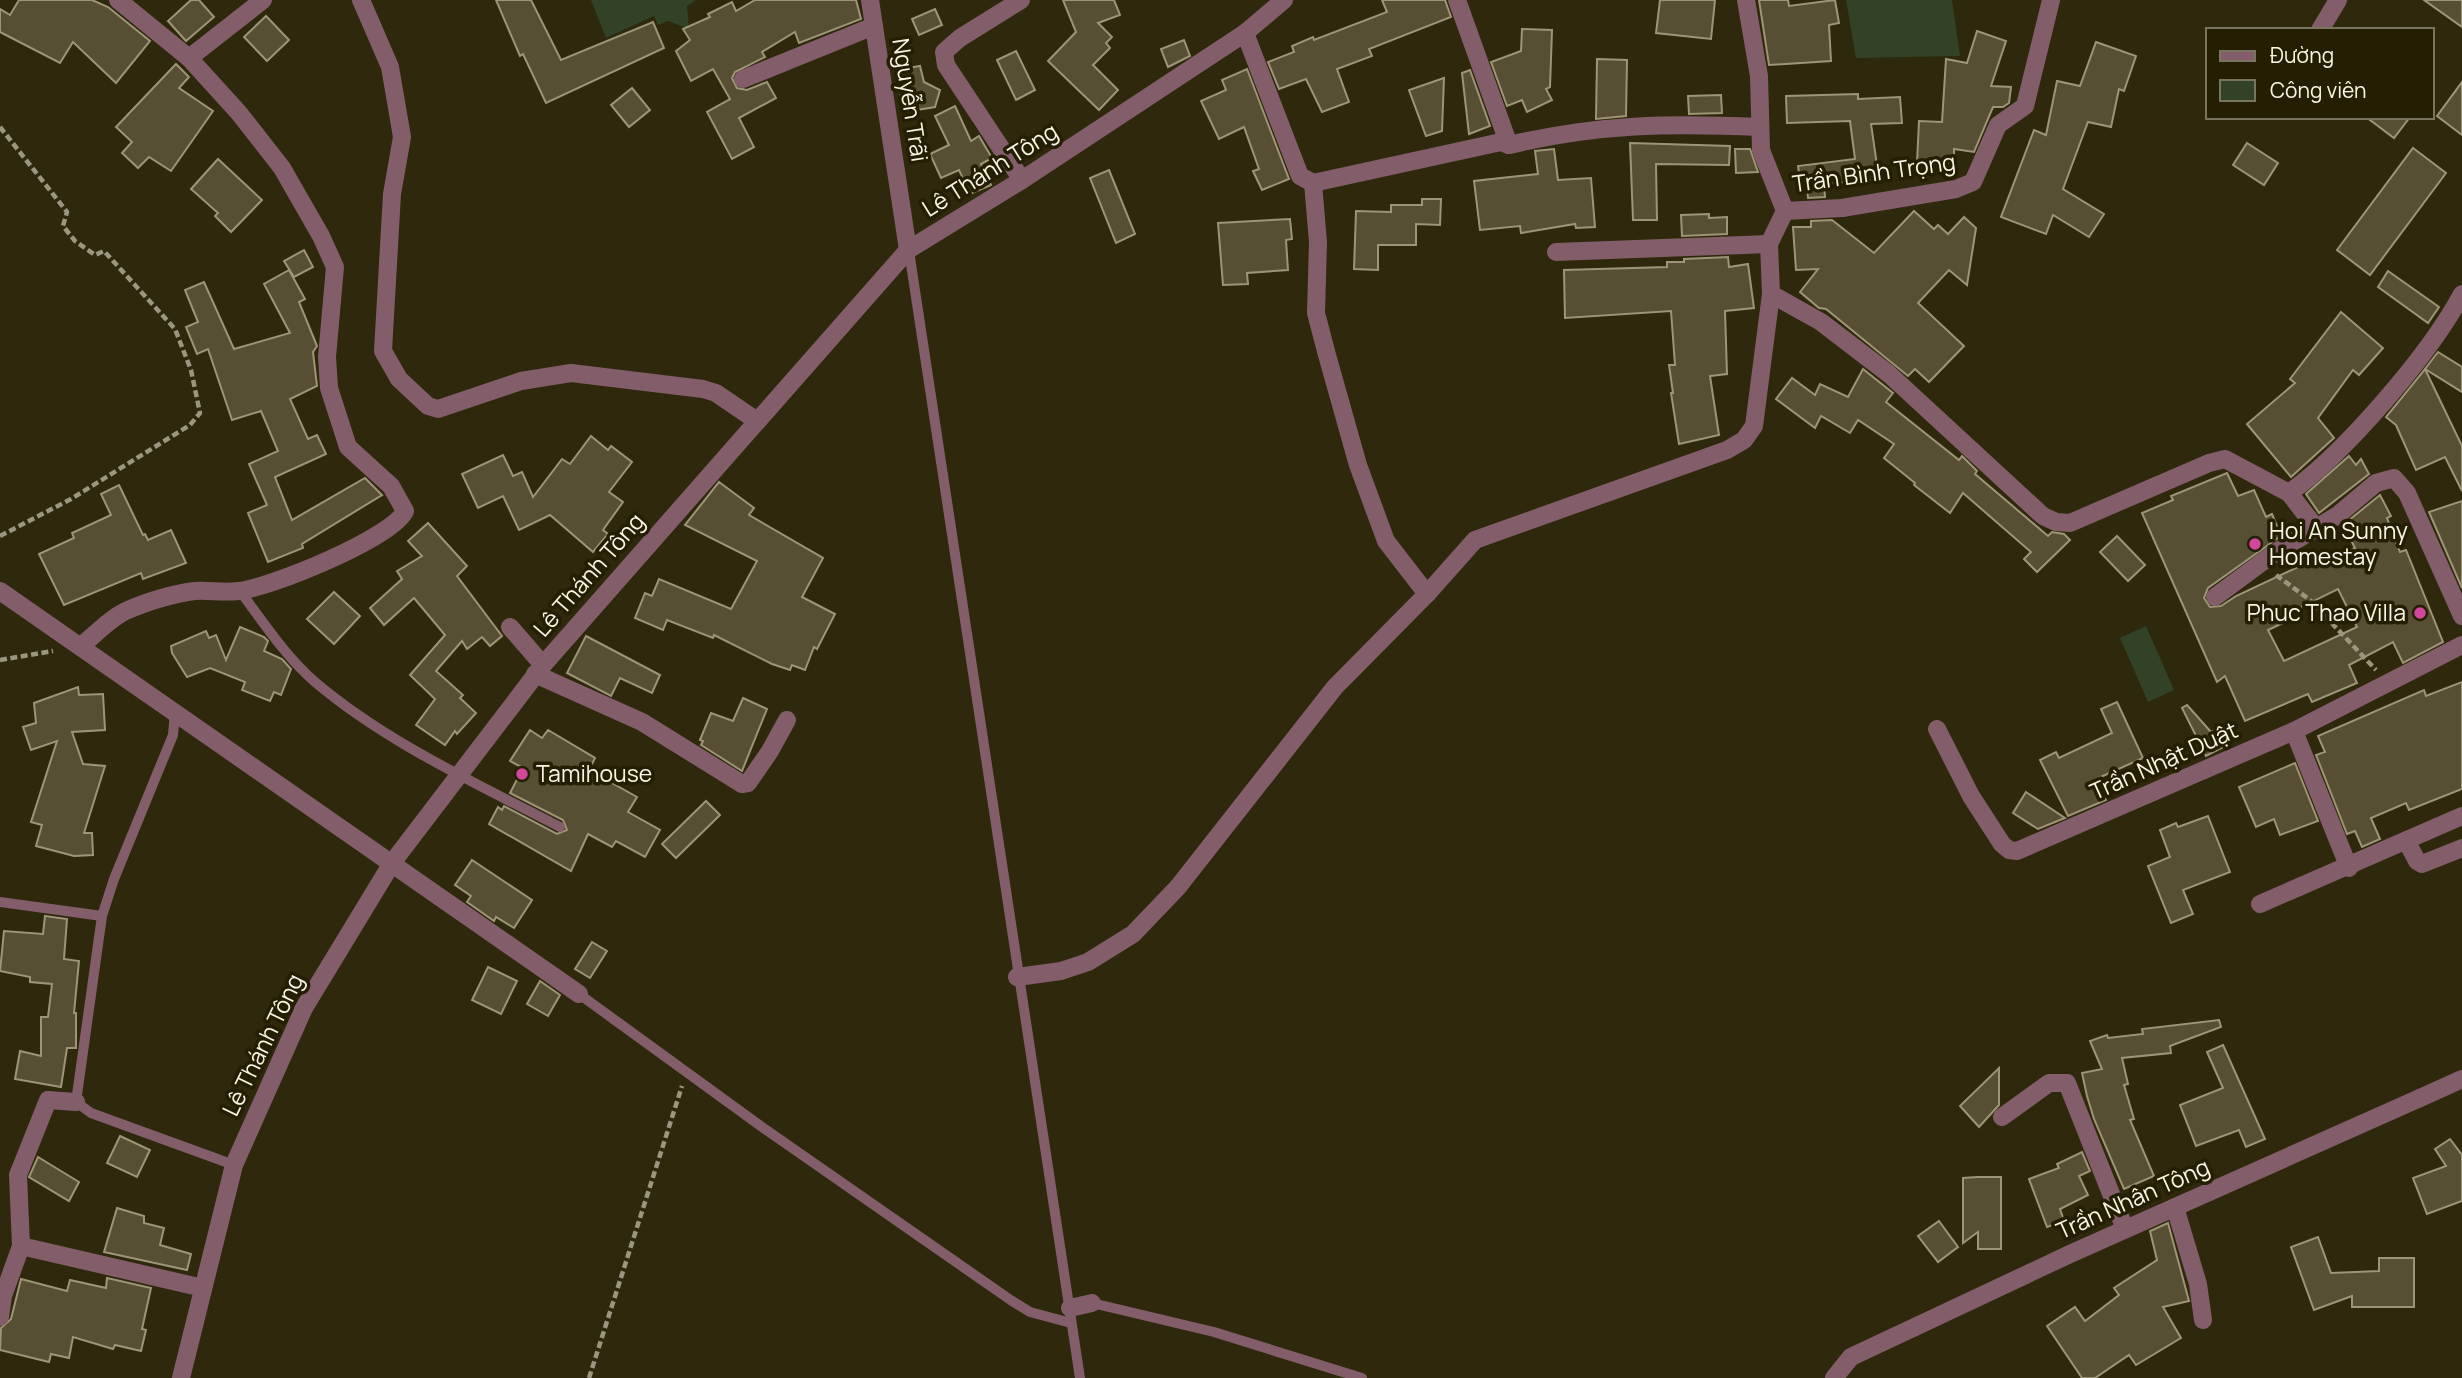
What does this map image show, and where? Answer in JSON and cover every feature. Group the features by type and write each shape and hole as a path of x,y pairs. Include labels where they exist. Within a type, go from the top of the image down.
{"street":[{"path":"81,646 126,610 193,591 240,591 325,561 400,522 405,511 391,486 348,447 329,388 327,357 335,267 282,168 239,113 189,58 118,0"},
{"path":"189,58 263,0"},
{"path":"361,0 390,67 402,137 389,222 383,351 399,379 428,406 438,409 521,381 571,373 597,376 703,389 716,393 757,421"},
{"name":"Nguyễn Trãi","path":"870,0 908,250"},
{"path":"1021,0 960,38 944,52 946,65 1022,180"},
{"name":"Lê Thánh Tông","path":"181,1378 234,1165 304,1008 392,863 457,773 539,669 908,250 1022,180 1245,33 1284,0"},
{"path":"1457,0 1509,145"},
{"path":"1017,977 1061,971 1088,962 1133,934 1178,887 1335,687 1427,594 1475,540 1727,450 1744,440 1754,426 1771,294 1769,244 1785,211 1761,150 1759,76 1746,0"},
{"name":"Trần Bình Trọng","path":"1785,211 1842,208 1956,189 1973,183 1998,125 2021,110 2027,101 2051,0"},
{"path":"2321,28 2338,0"},
{"path":"743,79 874,26"},
{"path":"1245,33 1300,176 1313,183 1501,142 1509,145 1565,132 1622,126 1760,127"},
{"path":"1313,183 1318,242 1316,313 1327,355 1358,465 1386,541 1427,594"},
{"path":"1556,252 1769,244"},
{"path":"2290,493 2312,477 2358,429 2413,363 2462,293"},
{"path":"1771,294 1821,321 1889,374 2043,516 2056,522 2070,523 2209,463 2225,459 2290,493 2317,529"},
{"path":"2215,597 2259,567 2273,554 2317,529 2376,483 2394,478 2407,493 2462,616"},
{"path":"0,591 579,994"},
{"path":"510,626 539,669 642,722 742,784 748,783 787,720"},
{"name":"Trần Nhật Duật","path":"1937,729 1971,796 2002,844 2009,850 2017,850 2294,731 2462,645"},
{"path":"2294,731 2349,868"},
{"path":"2260,904 2349,868 2462,816"},
{"path":"2407,842 2417,861 2422,864 2462,848"},
{"name":"Trần Nhân Tông","path":"1834,1378 1851,1357 2175,1206 2462,1079"},
{"path":"2002,1116 2049,1083 2067,1083 2125,1229"},
{"path":"0,1317 3,1296 21,1246 18,1175 48,1100 76,1102"},
{"path":"2175,1206 2198,1284 2203,1320"},
{"path":"21,1246 204,1289"},
{"path":"1071,1315 1092,1303"}],"lane":[{"path":"908,250 1080,1378"},
{"path":"240,591 284,649 314,681 364,718 457,773 560,827"},
{"path":"176,711 173,736 114,879 102,916 76,1102 91,1113 234,1165"},
{"path":"0,902 102,916"},
{"path":"579,994 1012,1301 1030,1312 1071,1315"},
{"path":"1092,1303 1214,1332 1362,1378"}],"path":[{"path":"0,127 67,212 63,226 75,241 94,255 104,251 175,329 191,370 200,413 190,425 82,493 0,536"},
{"path":"2259,567 2310,600 2369,660 2387,685"},
{"path":"0,660 81,646"},
{"path":"589,1378 686,1072"}],"green space":[{"path":"591,0 696,0 687,6 689,29 668,21 658,25 654,16 606,38"},
{"path":"1846,0 1952,0 1960,56 1856,58"},
{"path":"2146,626 2174,690 2148,702 2120,638"}],"building":[{"path":"19,0 92,0 108,7 150,41 116,83 73,42 60,63 0,32 0,9 10,15"},
{"path":"191,0 199,0 214,17 186,41 168,21"},
{"path":"496,0 531,0 561,60 653,22 664,48 546,103 523,54 520,56"},
{"path":"755,0 856,0 861,19 799,43 795,32 762,52 765,57 735,72 732,78 737,88 747,90 767,82 776,98 739,118 754,147 732,159 707,112 730,99 713,69 691,81 676,51 690,40 683,29 710,17 708,14 732,2 736,11"},
{"path":"1063,0 1114,0 1120,15 1098,23 1112,37 1106,43 1110,48 1093,65 1118,90 1099,110 1048,61 1076,32"},
{"path":"1382,0 1445,0 1451,17 1369,49 1372,56 1337,69 1349,102 1322,112 1306,79 1279,89 1268,62 1294,52 1292,46 1313,37 1314,40 1387,12"},
{"path":"1660,0 1715,0 1711,39 1656,33"},
{"path":"1759,0 1788,0 1789,6 1835,0 1839,23 1829,25 1831,61 1769,65"},
{"path":"2424,0 2462,0 2462,27"},
{"path":"935,9 942,25 919,35 912,19"},
{"path":"266,16 289,40 267,61 244,37"},
{"path":"1522,29 1552,30 1550,87 1546,89 1552,100 1527,112 1522,100 1507,106 1491,62 1521,51"},
{"path":"1977,31 2006,41 1991,86 2011,87 2009,103 2003,107 1993,107 1974,152 1954,149 1954,163 1917,163 1919,121 1942,122 1946,59 1967,63"},
{"path":"1184,40 1190,56 1168,67 1161,49"},
{"path":"2096,42 2136,56 2124,91 2119,89 2111,127 2088,122 2063,189 2104,214 2089,237 2053,215 2046,234 2001,217 2034,130 2046,135 2057,81 2080,86"},
{"path":"1016,51 1035,90 1016,100 997,60"},
{"path":"1597,59 1627,60 1626,116 1596,119"},
{"path":"176,64 189,77 179,88 213,111 171,171 149,157 138,168 122,153 132,142 116,127"},
{"path":"920,66 924,82 940,90 935,107 904,112 900,95 905,93 902,69"},
{"path":"1247,69 1289,179 1262,190 1253,171 1259,169 1244,127 1219,139 1201,101 1226,90 1222,80"},
{"path":"1470,70 1490,126 1469,134 1462,73"},
{"path":"1444,78 1442,131 1426,136 1409,90"},
{"path":"2462,82 2462,135 2437,116"},
{"path":"632,88 650,110 629,127 611,105"},
{"path":"1858,94 1858,99 1900,97 1902,123 1871,124 1879,179 1824,184 1825,197 1808,198 1807,186 1801,187 1798,166 1855,159 1850,121 1787,123 1786,96"},
{"path":"1721,95 1722,113 1689,114 1688,96"},
{"path":"955,106 971,141 979,136 992,158 981,164 991,185 970,194 959,170 941,178 930,154 949,145 935,116"},
{"path":"2369,119 2408,119 2394,138"},
{"path":"1630,143 1730,146 1729,165 1656,164 1657,220 1633,220"},
{"path":"2247,143 2278,163 2264,185 2233,165"},
{"path":"2413,148 2446,173 2370,275 2337,250"},
{"path":"1554,149 1558,180 1591,178 1595,227 1576,228 1575,224 1521,233 1520,226 1480,230 1474,181 1538,174 1535,151"},
{"path":"1735,149 1750,149 1758,172 1736,173"},
{"path":"218,159 262,200 231,232 215,216 218,213 191,189"},
{"path":"1109,170 1135,234 1116,243 1090,178"},
{"path":"1422,199 1441,199 1440,225 1416,224 1416,245 1378,245 1378,270 1354,269 1356,211 1391,212 1391,205 1422,205"},
{"path":"1914,211 1934,229 1938,225 1948,234 1964,217 1976,228 1967,285 1949,270 1918,303 1964,346 1929,382 1915,369 1908,376 1826,309 1819,308 1800,292 1818,269 1796,270 1793,227 1811,227 1811,221 1832,220 1874,253"},
{"path":"1709,214 1709,218 1727,217 1727,234 1682,236 1681,215"},
{"path":"1290,219 1292,239 1286,240 1288,270 1247,273 1248,284 1223,285 1218,223"},
{"path":"304,250 313,267 294,277 284,261"},
{"path":"1728,257 1729,267 1748,264 1754,308 1725,311 1727,374 1710,376 1719,435 1679,444 1669,365 1675,365 1671,311 1565,318 1564,270 1667,267 1667,262 1684,262 1684,259"},
{"path":"289,270 305,299 299,302 317,346 313,352 317,386 290,399 308,439 317,435 326,454 275,477 292,520 365,478 382,495 302,544 303,548 268,562 248,513 267,505 249,464 278,451 261,411 232,420 208,349 197,354 186,327 198,322 185,290 204,282 234,349 290,333 264,284"},
{"path":"2388,271 2439,307 2428,323 2378,287"},
{"path":"2341,312 2383,348 2359,375 2353,370 2318,418 2334,438 2291,477 2247,424 2295,383 2290,379"},
{"path":"2438,352 2462,367 2462,392 2425,369"},
{"path":"1863,369 1893,393 1886,402 1959,460 1962,456 1977,471 1975,474 2048,536 2052,532 2064,534 2070,540 2037,572 2024,559 2031,552 1963,493 1950,513 1914,485 1915,483 1884,458 1894,444 1858,420 1850,433 1821,416 1815,428 1776,399 1792,378 1815,395 1820,384 1848,397"},
{"path":"2425,369 2462,446 2462,491 2445,457 2416,470 2396,425 2386,417"},
{"path":"591,436 608,450 611,446 632,462 609,492 623,502 603,530 608,534 593,552 550,515 519,530 503,496 478,508 462,474 503,455 513,476 522,472 533,497 562,459 570,464"},
{"path":"2349,456 2356,465 2361,459 2369,474 2319,513 2306,494"},
{"path":"2227,473 2238,496 2254,490 2266,517 2272,514 2281,536 2208,588 2204,598 2210,607 2221,606 2236,596 2317,558 2319,563 2355,548 2343,525 2380,495 2391,516 2387,518 2400,552 2406,550 2443,642 2403,663 2393,642 2349,665 2357,683 2312,702 2308,694 2245,721 2225,676 2217,682 2142,513 2173,500 2171,496","holes":["2338,589 2357,627 2284,661 2268,630 2287,621 2285,615"]},
{"path":"719,482 754,508 749,515 823,558 802,597 835,614 817,649 814,647 805,670 792,665 790,670 772,664 714,635 713,638 667,620 663,630 635,618 645,593 652,596 659,579 731,609 757,561 685,525"},
{"path":"119,485 143,535 145,534 148,540 171,530 186,563 143,579 141,573 64,605 39,554 74,538 72,533 111,515 101,494"},
{"path":"2462,501 2462,588 2429,512"},
{"path":"428,523 467,566 457,576 502,636 490,646 482,637 467,649 462,641 436,671 463,695 460,698 476,713 457,734 455,731 445,745 416,725 435,699 410,675 445,635 414,598 384,625 370,608 402,579 397,571 422,556 408,541"},
{"path":"2117,536 2145,565 2128,581 2100,552"},
{"path":"334,592 360,616 334,644 307,619"},
{"path":"240,627 264,637 268,641 264,651 282,659 291,669 281,695 274,692 270,701 242,690 245,682 210,668 187,677 172,653 171,646 206,631 209,638 216,635 226,660"},
{"path":"586,636 660,675 652,693 620,678 611,696 567,673"},
{"path":"2462,682 2462,789 2409,810 2406,803 2371,818 2380,839 2362,847 2355,831 2347,834 2316,755 2325,752 2318,736 2424,690 2426,696"},
{"path":"78,687 79,695 103,694 105,730 72,732 83,764 105,766 84,833 92,833 93,855 74,856 36,846 42,825 31,822 57,741 31,750 23,727 36,723 34,703"},
{"path":"743,698 767,709 742,771 701,745 703,741 700,740 711,713 733,721"},
{"path":"2117,702 2143,758 2096,779 2106,800 2068,816 2040,760 2056,752 2059,758 2112,733 2101,709"},
{"path":"2187,705 2211,732 2220,728 2229,744 2206,756 2182,708"},
{"path":"530,730 542,738 548,730 595,758 589,770 637,797 628,812 660,830 645,857 616,841 612,847 588,834 571,871 489,824 498,807 502,810 504,806 557,834 567,830 563,820 510,793 523,768 510,761"},
{"path":"2295,763 2318,821 2280,835 2274,819 2256,827 2239,787"},
{"path":"2026,792 2065,818 2038,829 2013,813"},
{"path":"706,801 720,815 676,858 662,844"},
{"path":"2208,816 2230,872 2183,890 2193,914 2171,923 2148,866 2170,857 2160,830 2176,823 2178,827"},
{"path":"472,860 532,900 514,928 496,917 494,921 467,902 471,896 455,885"},
{"path":"45,916 67,919 64,959 79,961 74,1013 76,1048 67,1048 61,1087 15,1079 20,1051 41,1056 41,1017 48,1017 52,984 30,982 30,977 0,971 4,931 43,934"},
{"path":"592,942 607,951 590,978 575,969"},
{"path":"488,967 517,981 501,1014 472,1000"},
{"path":"540,981 560,995 548,1016 527,1004"},
{"path":"2219,1020 2221,1027 2170,1046 2171,1053 2122,1058 2128,1084 2124,1085 2134,1119 2130,1120 2154,1176 2124,1189 2087,1096 2082,1073 2102,1069 2090,1041 2107,1035 2108,1038 2143,1034 2142,1029"},
{"path":"2223,1045 2265,1139 2246,1147 2239,1130 2196,1146 2180,1105 2223,1088 2207,1052"},
{"path":"1999,1068 1999,1105 1979,1127 1960,1106"},
{"path":"120,1136 150,1150 137,1177 107,1163"},
{"path":"2450,1139 2462,1155 2462,1201 2427,1214 2413,1178 2446,1166 2435,1149"},
{"path":"2082,1152 2090,1171 2079,1176 2088,1195 2060,1209 2064,1221 2047,1227 2029,1179 2059,1168 2057,1164"},
{"path":"38,1157 79,1182 69,1201 29,1177"},
{"path":"2001,1177 2001,1249 1978,1249 1978,1232 1963,1243 1963,1178"},
{"path":"117,1208 144,1216 144,1223 164,1228 160,1245 191,1254 187,1270 104,1252"},
{"path":"1939,1221 1958,1247 1938,1262 1918,1236"},
{"path":"2168,1223 2189,1301 2163,1307 2181,1338 2136,1365 2129,1355 2095,1378 2082,1378 2047,1326 2075,1307 2085,1321 2119,1295 2114,1288 2157,1260 2150,1231"},
{"path":"2318,1237 2331,1273 2379,1271 2379,1258 2414,1258 2414,1307 2352,1307 2352,1296 2314,1310 2291,1247"},
{"path":"107,1278 151,1288 142,1329 146,1330 141,1351 115,1345 113,1349 73,1337 69,1358 51,1354 49,1362 0,1350 1,1328 11,1319 21,1279 67,1291 70,1280 106,1288"}],"place":[{"name":"Hoi An Sunny Homestay","path":"2255,544"},
{"name":"Phuc Thao Villa","path":"2420,613"},
{"name":"Tamihouse","path":"522,774"}]}
